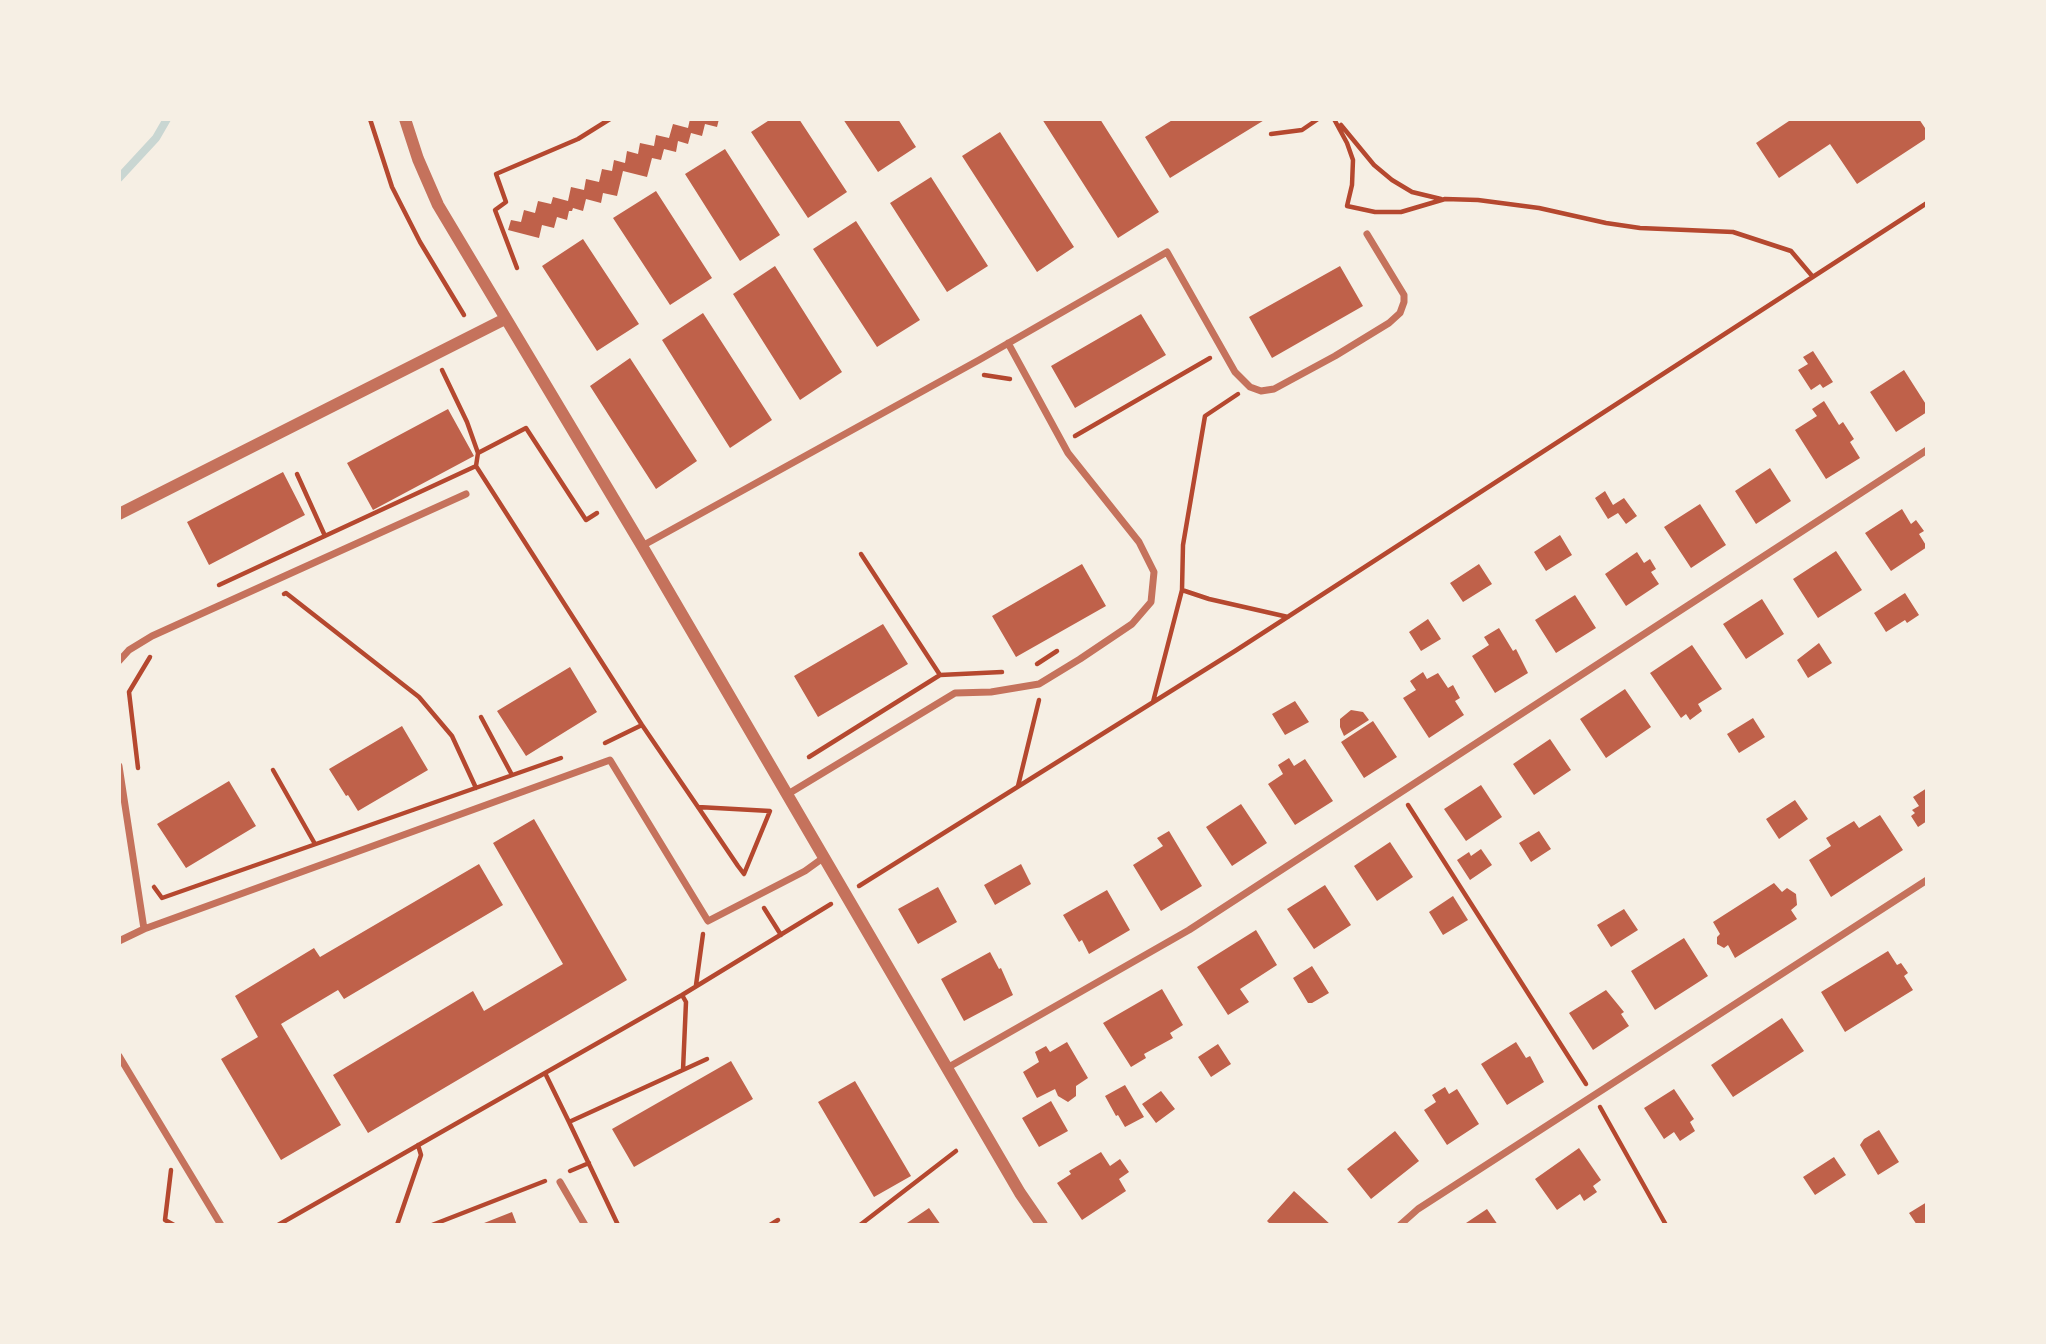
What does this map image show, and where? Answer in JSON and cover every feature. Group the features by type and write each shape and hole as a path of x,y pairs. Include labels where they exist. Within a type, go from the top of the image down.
{"street":[{"path":"405,119 418,159 438,205 642,546 1020,1193 1042,1225"},
{"path":"642,546 1167,252 1235,372 1250,387 1261,391 1275,389 1335,356 1389,323 1400,313 1404,295 1367,234"},
{"path":"119,514 505,319"},
{"path":"788,794 955,693 991,692 1043,681 1132,624 1151,602 1154,572 1139,542 1068,453 1008,343"},
{"path":"947,1068 1189,930 1927,450"},
{"path":"119,661 129,650 152,636 466,494"},
{"path":"119,941 144,929 610,760 708,921 805,871 824,858"},
{"path":"119,766 144,929"},
{"path":"1400,1225 1418,1209 1927,880"},
{"path":"119,1056 221,1225"},
{"path":"560,1182 584,1225"}],"path":[{"path":"370,119 392,187 420,242 464,315"},
{"path":"517,268 495,210 506,202 496,174 578,139 610,119"},
{"path":"1271,134 1302,131 1318,119"},
{"path":"1335,119 1353,160 1352,185 1347,206 1375,212 1401,212 1445,199"},
{"path":"1335,119 1374,165 1392,180 1426,197 1512,203 1606,223 1665,231 1733,232 1791,251 1813,277"},
{"path":"863,884 1288,617 1927,203"},
{"path":"1077,434 1223,351"},
{"path":"442,370 467,422 478,453 476,466 642,725 738,866 744,874 770,811 698,807"},
{"path":"1153,702 1182,590 1183,545 1205,416 1250,387"},
{"path":"478,453 526,428 586,520 597,513"},
{"path":"217,587 476,466"},
{"path":"297,474 325,536"},
{"path":"862,554 940,675"},
{"path":"1182,590 1288,617"},
{"path":"274,598 286,593 419,696 452,736 476,788"},
{"path":"1026,671 1057,651"},
{"path":"138,774 130,692 151,654"},
{"path":"809,757 940,675 1014,671"},
{"path":"1018,787 1043,681"},
{"path":"481,717 512,775"},
{"path":"598,745 642,725"},
{"path":"162,898 574,754"},
{"path":"273,771 315,844"},
{"path":"1400,793 1594,1096 1666,1225"},
{"path":"278,1225 681,995 825,908"},
{"path":"696,986 703,934"},
{"path":"681,995 686,1002 683,1070"},
{"path":"569,1122 707,1059"},
{"path":"544,1073 618,1225"},
{"path":"397,1225 421,1155 418,1145"},
{"path":"860,1225 956,1151"},
{"path":"165,1220 171,1166"},
{"path":"432,1225 524,1189"},
{"path":"290,1218 293,1225"},
{"path":"156,1225 165,1220"},
{"path":"165,1220 174,1225"},
{"path":"770,1225 778,1220"}],"building":[{"path":"690,119 719,119 717,127 705,124 702,136 691,133 688,144 678,141 676,152 664,149 661,160 652,158 647,177 623,171 617,196 603,193 601,203 586,199 583,211 573,208 569,211 567,220 557,217 554,228 542,225 539,238 508,230 511,220 521,222 524,210 535,213 538,201 551,204 553,197 568,201 571,187 584,190 586,179 599,182 602,169 612,171 614,160 625,163 627,151 638,154 640,143 654,146 656,135 669,138 673,124 688,128"},
{"path":"771,119 799,119 847,192 808,218 751,132"},
{"path":"843,119 898,119 916,147 878,172"},
{"path":"1042,119 1100,119 1159,212 1118,238"},
{"path":"1174,119 1266,119 1170,178 1145,137"},
{"path":"1792,119 1919,119 1927,131 1927,138 1857,184 1830,144 1779,178 1756,143"},
{"path":"1000,132 1074,247 1037,272 962,156"},
{"path":"725,149 780,235 740,261 685,174"},
{"path":"931,177 988,266 947,292 890,203"},
{"path":"656,191 712,278 670,305 613,218"},
{"path":"856,221 920,320 877,347 813,249"},
{"path":"583,239 639,324 597,351 542,266"},
{"path":"775,266 842,372 800,400 733,294"},
{"path":"1340,266 1363,306 1272,358 1249,317"},
{"path":"703,313 772,420 730,448 662,340"},
{"path":"1141,314 1166,355 1075,408 1051,366"},
{"path":"1813,351 1833,382 1823,388 1820,384 1811,390 1798,370 1808,364 1803,357"},
{"path":"630,358 697,461 656,489 590,386"},
{"path":"1904,370 1927,406 1927,412 1896,432 1870,392"},
{"path":"1824,401 1839,425 1843,422 1854,439 1850,442 1860,458 1826,479 1795,430 1817,416 1812,409"},
{"path":"448,409 474,456 373,510 347,463"},
{"path":"1770,468 1791,501 1756,524 1735,491"},
{"path":"283,472 305,515 209,565 187,522"},
{"path":"1605,491 1613,505 1624,498 1637,516 1626,524 1618,513 1608,519 1595,498"},
{"path":"1700,504 1726,545 1691,568 1664,527"},
{"path":"1902,509 1911,524 1916,520 1924,531 1919,534 1927,547 1891,571 1865,533"},
{"path":"1560,535 1572,555 1546,571 1534,552"},
{"path":"1836,551 1862,590 1818,618 1793,579"},
{"path":"1637,552 1644,563 1650,559 1656,569 1651,572 1659,584 1626,606 1605,574"},
{"path":"1082,564 1106,606 1016,657 992,616"},
{"path":"1479,564 1492,584 1463,602 1450,583"},
{"path":"1905,593 1919,615 1886,632 1874,613"},
{"path":"1575,595 1596,628 1556,653 1535,620"},
{"path":"1762,599 1784,634 1746,659 1723,624"},
{"path":"1428,619 1441,639 1421,651 1409,632"},
{"path":"883,624 908,664 818,717 794,676"},
{"path":"1499,628 1513,651 1516,649 1528,673 1495,693 1472,656 1489,645 1484,637"},
{"path":"1819,643 1832,663 1808,678 1797,660"},
{"path":"1692,645 1722,689 1698,704 1702,711 1690,720 1686,714 1681,718 1650,673"},
{"path":"570,667 597,712 526,756 497,711"},
{"path":"1423,672 1427,679 1438,673 1448,688 1453,685 1460,698 1455,701 1464,715 1429,738 1403,698 1416,690 1410,681"},
{"path":"1625,689 1651,727 1606,758 1580,719"},
{"path":"1295,701 1309,722 1285,735 1272,714"},
{"path":"1351,710 1363,712 1369,720 1344,736 1340,719"},
{"path":"1753,718 1765,737 1739,753 1727,734"},
{"path":"1373,721 1397,757 1364,778 1341,742"},
{"path":"402,726 428,770 358,811 329,769"},
{"path":"1550,739 1571,770 1534,795 1513,764"},
{"path":"1289,758 1294,766 1305,759 1333,801 1295,825 1268,784 1283,774 1278,765"},
{"path":"229,781 256,826 186,868 157,824"},
{"path":"1481,785 1502,817 1466,841 1444,809"},
{"path":"1927,788 1927,821 1918,827 1911,816 1915,813 1912,810 1919,806 1913,797"},
{"path":"1795,800 1808,819 1779,839 1766,819"},
{"path":"1241,804 1267,843 1232,866 1206,827"},
{"path":"1880,815 1903,850 1831,897 1809,860 1831,846 1826,838 1854,821 1859,828"},
{"path":"534,819 627,980 368,1133 333,1075 473,991 484,1011 563,964 493,843"},
{"path":"1169,831 1202,886 1161,911 1133,865 1163,846 1157,838"},
{"path":"1539,831 1551,849 1531,862 1519,843"},
{"path":"1390,842 1413,877 1377,901 1354,866"},
{"path":"1481,849 1492,865 1470,880 1457,860 1469,852 1471,856"},
{"path":"479,864 503,905 344,999 338,990 281,1024 341,1125 281,1160 221,1059 258,1037 235,996 314,948 320,957"},
{"path":"1021,864 1031,884 995,905 984,885"},
{"path":"1774,883 1782,892 1787,888 1796,894 1797,905 1791,910 1797,919 1735,958 1728,945 1724,948 1717,944 1720,934 1713,922"},
{"path":"1325,885 1351,925 1314,949 1287,909"},
{"path":"938,887 957,922 918,944 898,909"},
{"path":"1107,890 1130,930 1089,954 1063,915"},
{"path":"1453,896 1468,920 1443,935 1429,912"},
{"path":"1624,909 1638,930 1611,947 1597,925"},
{"path":"1256,930 1277,965 1240,989 1249,1002 1228,1015 1197,967"},
{"path":"1684,938 1708,976 1655,1010 1631,971"},
{"path":"1888,951 1897,965 1901,963 1908,973 1904,976 1913,990 1845,1032 1821,992"},
{"path":"990,952 999,969 1001,968 1013,995 964,1021 941,979"},
{"path":"1312,966 1329,993 1308,1003 1293,978"},
{"path":"1162,989 1183,1025 1170,1033 1173,1038 1144,1054 1146,1058 1131,1067 1103,1023"},
{"path":"1606,990 1624,1012 1621,1014 1629,1026 1593,1050 1569,1013"},
{"path":"1782,1018 1804,1051 1733,1097 1711,1065"},
{"path":"1067,1042 1088,1078 1076,1086 1076,1096 1068,1102 1058,1096 1055,1089 1037,1098 1023,1072 1039,1062 1035,1052 1046,1046 1050,1052"},
{"path":"1516,1042 1526,1058 1530,1056 1544,1082 1507,1105 1481,1064"},
{"path":"1218,1044 1231,1064 1211,1077 1198,1057"},
{"path":"731,1061 753,1099 634,1167 612,1129"},
{"path":"855,1081 911,1176 874,1197 818,1102"},
{"path":"1125,1085 1144,1117 1125,1127 1105,1096"},
{"path":"1445,1087 1449,1094 1457,1089 1479,1124 1447,1145 1424,1110 1436,1102 1432,1095"},
{"path":"1674,1089 1694,1119 1690,1122 1695,1131 1680,1141 1674,1132 1664,1139 1644,1108"},
{"path":"1161,1091 1175,1109 1156,1123 1142,1104"},
{"path":"1051,1101 1068,1131 1039,1147 1022,1118"},
{"path":"1879,1130 1899,1162 1878,1175 1860,1145 1864,1139"},
{"path":"1395,1131 1419,1161 1371,1199 1347,1169"},
{"path":"1579,1148 1601,1180 1593,1186 1597,1192 1584,1201 1580,1194 1557,1210 1535,1179"},
{"path":"1101,1152 1110,1166 1120,1159 1129,1172 1119,1179 1126,1191 1082,1220 1057,1183 1071,1174 1069,1171"},
{"path":"1834,1157 1846,1175 1815,1195 1803,1177"},
{"path":"1294,1191 1331,1225 1271,1225 1267,1221"},
{"path":"1927,1202 1927,1225 1917,1225 1909,1213"},
{"path":"929,1208 941,1225 904,1225"},
{"path":"1487,1209 1498,1225 1463,1225"},
{"path":"512,1212 517,1225 479,1225"}],"waterway":[{"path":"119,178 156,138 167,119"}]}
